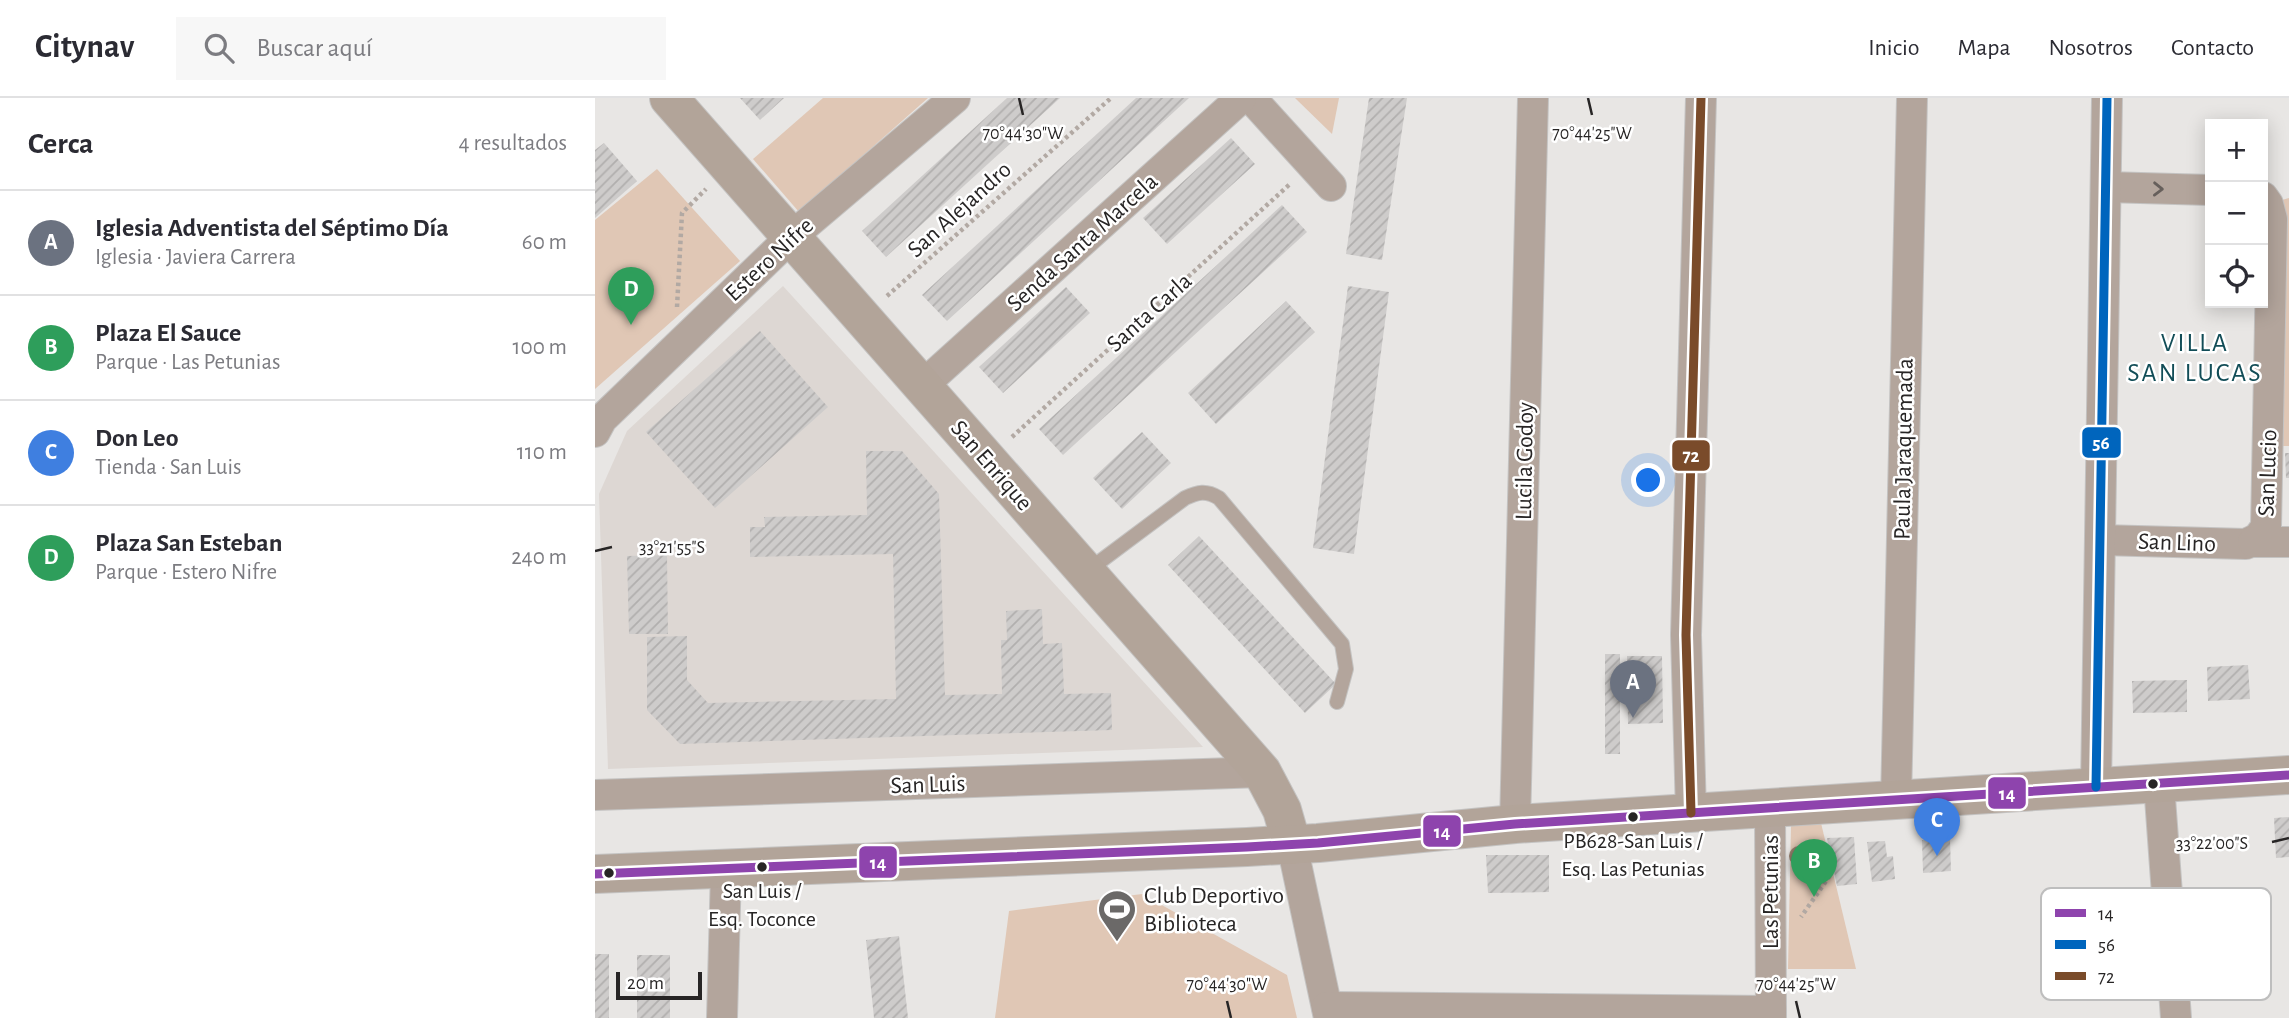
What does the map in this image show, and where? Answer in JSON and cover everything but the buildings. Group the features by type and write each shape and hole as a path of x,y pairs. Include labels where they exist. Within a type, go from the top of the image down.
{"street":[{"name":"San Enrique","path":"669,98 1262,772 1282,810 1292,845"},
{"name":"Estero Nifre","path":"595,432 603,419 791,237 955,98"},
{"name":"Senda Santa Marcela","path":"922,386 1241,98"},
{"path":"1251,98 1322,175"},
{"name":"Lucila Godoy","path":"1515,824 1533,98"},
{"path":"1691,814 1686,635 1701,98"},
{"name":"Paula Jaraquemada","path":"1896,800 1912,98"},
{"path":"2096,787 2107,98"},
{"path":"2106,187 2205,190"},
{"path":"2268,194 2289,192"},
{"name":"San Lucio","path":"2256,540 2266,527 2267,520 2272,233 2271,211 2268,205"},
{"name":"San Lino","path":"2101,540 2239,544 2256,540 2289,542"},
{"name":"San Luis","path":"595,795 1262,772"},
{"path":"595,874 1292,845 1515,824 1691,814 1770,825 1896,800 2289,775"},
{"path":"2159,784 2167,888"},
{"name":"Las Petunias","path":"1770,825 1771,1014"},
{"path":"1292,845 1328,1012 1771,1014"},
{"path":"722,1018 726,870"},
{"path":"2175,1000 2176,1018"}],"lane":[{"path":"1086,572 1185,498 1198,492 1210,492 1219,498 1342,643 1346,669 1338,702"}],"path":[{"name":"San Alejandro","path":"863,318 1111,98"},
{"path":"675,348 682,214 729,166"},
{"name":"Santa Carla","path":"987,460 1322,175"},
{"path":"1770,825 1787,841 1827,858 1831,874 1800,918"}],"shaded area":[{"path":"823,98 928,98 799,212 753,159"},
{"path":"1295,98 1339,98 1332,134"},
{"path":"657,169 740,261 595,389 595,220"},
{"path":"2289,198 2289,446 2278,446 2282,200"},
{"path":"783,286 1203,747 608,769 599,494 627,431"},
{"path":"1821,823 1856,969 1788,969 1791,826"},
{"name":"Club Deportivo Biblioteca","path":"1142,894 1287,975 1297,1018 995,1018 1009,911"}],"transit line":[{"name":"72","path":"1691,813 1686,635 1701,98"},
{"name":"56","path":"2096,787 2107,98"},
{"name":"14","path":"595,874 1318,843 1515,824 2289,775"}],"place":[{"name":"Plaza San Esteban","path":"631,325"},
{"name":"Iglesia Adventista del Séptimo Día","path":"1633,718"},
{"name":"PB628-San Luis / Esq. Las Petunias","path":"1633,817"},
{"name":"Don Leo","path":"1937,856"},
{"name":"San Luis / Esq. Toconce","path":"762,867"},
{"name":"Plaza El Sauce","path":"1814,897"},
{"name":"Club Deportivo Biblioteca","path":"1117,943"}],"district":[{"name":"VILLA SAN LUCAS","path":"2195,357"}]}
